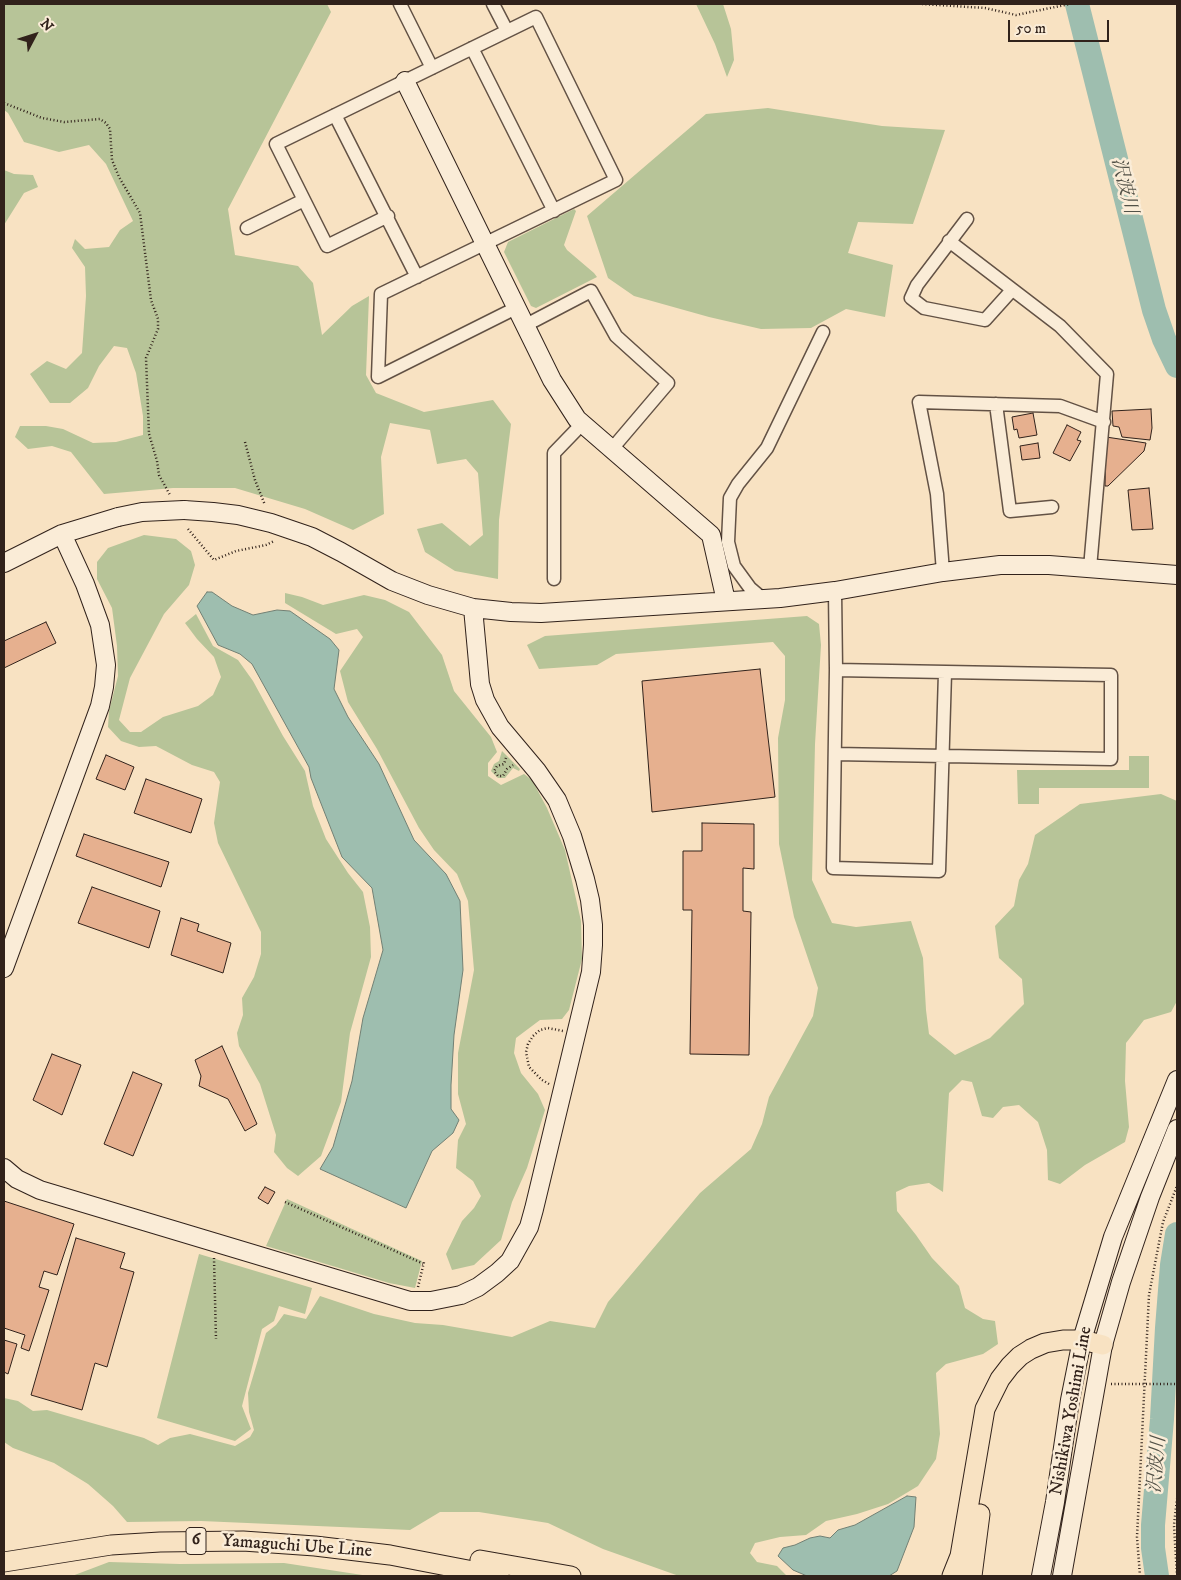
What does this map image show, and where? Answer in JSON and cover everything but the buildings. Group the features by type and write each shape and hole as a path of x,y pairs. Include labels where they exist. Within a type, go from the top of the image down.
{"main road":[{"path":"952,1576 960,1556 985,1408 1000,1379 1010,1366 1031,1348 1044,1343 1082,1340 1103,1345"},
{"path":"972,1576 991,1427 1000,1379"},
{"name":"Yamaguchi Ube Line","path":"4,1562 111,1545 204,1541 281,1543 390,1555 499,1576"},
{"path":"390,1555 438,1553 571,1576"}],"street":[{"path":"400,4 432,68"},
{"path":"493,4 506,31"},
{"path":"388,216 327,246 276,144 536,17 616,180 381,294 378,376 518,307"},
{"path":"472,48 554,211"},
{"path":"405,81 518,307 552,380 582,424 711,535 726,601"},
{"path":"335,115 388,216 417,277"},
{"path":"248,228 304,200"},
{"path":"967,219 917,285 911,298 924,308 985,320 1012,290"},
{"path":"949,241 1060,326 1107,374 1090,568"},
{"path":"526,325 591,290 616,336 668,383 611,450"},
{"path":"763,599 750,588 734,566 728,542 730,498 738,484 767,448 822,332"},
{"path":"943,572 937,494 919,402 1060,406 1104,422"},
{"path":"996,404 1010,512 1052,507"},
{"path":"554,579 554,452 582,424"},
{"path":"4,563 62,534 118,517 142,512 184,510 238,515 271,523 312,537 392,581 428,595 473,608 511,612 541,613 763,599 835,591 975,567 1022,565 1177,575"},
{"path":"4,968 100,706 104,687 106,665 100,626 85,584 62,534"},
{"path":"835,591 836,670 833,868 939,870 945,673"},
{"path":"4,1168 17,1179 40,1190 410,1300 431,1301 461,1295 484,1282 510,1260 529,1227 534,1209 590,972 594,945 593,925 585,879 572,836 560,807 538,771 500,727 485,700 480,684 473,608"},
{"path":"835,754 1111,759 1111,675 836,670"},
{"name":"Nishikiwa Yoshimi Line","path":"1041,1576 1055,1502 1070,1400 1082,1340 1114,1237 1177,1080"},
{"name":"Nishikiwa Yoshimi Line","path":"1062,1576 1103,1345 1121,1282 1150,1197 1177,1129"}],"path":[{"path":"922,4 985,8 1016,15 1070,4"},
{"path":"4,103 42,118 64,122 100,119 110,129 112,160 140,213 151,300 158,319 158,329 146,358 149,434 159,475 170,495"},
{"path":"246,442 255,480 271,523"},
{"path":"188,529 214,560 236,551 266,545 293,531"},
{"path":"506,755 504,764 497,766 494,771 498,776 503,776 509,766 517,764"},
{"path":"554,1087 542,1080 529,1067 526,1052 528,1044 540,1030 548,1028 567,1032"},
{"path":"1140,1576 1137,1537 1149,1295 1163,1222 1177,1186"},
{"path":"285,1202 424,1263 417,1291"},
{"path":"214,1258 216,1339"},
{"path":"1107,1384 1177,1384"},
{"path":"1177,1499 1174,1526 1177,1576"}],"shaded area":[{"path":"4,4 327,4 331,12 228,209 235,255 298,266 313,283 322,335 352,306 369,296 366,375 376,393 424,412 493,400 511,424 499,520 498,579 455,571 425,552 417,529 442,523 470,546 483,535 478,473 466,459 437,464 430,430 390,423 381,457 384,514 353,530 305,509 235,488 173,488 104,494 71,452 52,446 28,449 15,437 20,426 46,426 63,429 93,443 116,442 143,435 143,416 136,373 127,348 114,346 99,366 88,388 70,403 50,403 30,374 47,361 66,369 82,353 86,296 85,267 72,248 75,239 85,249 109,247 120,230 133,221 106,164 89,145 59,152 24,142 8,113 4,110"},
{"path":"696,4 723,4 731,29 734,60 727,77 715,44"},
{"path":"768,108 882,126 945,130 913,224 858,222 848,253 893,265 885,317 846,309 811,328 761,329 634,296 608,278 587,216 706,114"},
{"path":"4,170 14,174 33,175 38,187 24,193 4,225"},
{"path":"574,209 576,211 564,245 567,250 597,277 536,308 531,306 504,252 508,242"},
{"path":"144,535 176,539 191,551 195,565 189,585 164,614 130,678 119,720 130,732 141,732 163,717 198,706 213,695 221,677 214,657 185,623 196,614 213,646 238,660 253,681 283,736 305,771 313,806 326,839 363,892 370,927 371,957 350,1033 341,1102 321,1156 298,1176 287,1168 274,1152 276,1135 260,1084 239,1046 237,1033 243,1015 242,998 254,977 261,954 261,932 218,843 214,823 220,782 214,772 192,765 156,746 139,747 121,741 108,727 109,711 118,676 117,646 112,608 97,579 97,562 108,548"},
{"path":"207,592 212,592 232,606 253,615 277,610 290,611 330,639 339,650 334,689 348,717 379,764 414,840 446,874 460,901 463,970 454,1035 451,1085 451,1109 459,1120 453,1133 432,1151 406,1208 320,1169 333,1147 352,1081 363,1018 383,950 372,888 342,857 311,778 309,767 252,664 240,654 218,645 197,606"},
{"path":"285,593 323,605 364,595 385,600 409,612 442,655 454,691 491,737 497,752 488,763 488,776 501,785 524,774 532,780 547,808 565,850 581,921 582,959 569,1010 562,1019 540,1020 516,1038 514,1053 521,1073 538,1094 545,1110 527,1168 512,1202 501,1240 474,1265 452,1270 446,1254 462,1221 474,1208 481,1196 473,1181 456,1168 458,1140 466,1124 458,1094 458,1053 474,970 468,901 457,874 434,850 419,828 377,749 348,702 340,671 363,637 357,629 336,634 285,603"},
{"path":"807,616 819,624 821,645 815,744 812,880 832,923 856,927 911,921 923,958 929,1034 955,1055 990,1038 1024,1004 1022,979 999,958 995,926 1014,906 1019,880 1028,864 1035,835 1080,804 1161,794 1177,801 1177,1001 1171,1012 1144,1020 1126,1043 1125,1081 1129,1127 1125,1142 1085,1165 1060,1184 1048,1180 1047,1150 1038,1122 1019,1105 1003,1107 993,1118 982,1116 972,1082 962,1080 949,1093 943,1192 929,1183 909,1186 896,1192 897,1211 932,1258 959,1286 965,1308 983,1319 995,1321 998,1344 983,1354 946,1364 936,1373 940,1434 936,1459 918,1486 888,1504 826,1521 806,1535 780,1537 755,1543 750,1553 757,1562 777,1566 787,1576 679,1576 603,1549 548,1523 479,1512 440,1512 410,1530 201,1521 127,1522 113,1506 88,1484 54,1463 13,1448 4,1442 4,1398 18,1401 33,1411 47,1410 144,1438 158,1445 170,1438 190,1434 235,1446 250,1437 254,1430 249,1412 248,1393 266,1333 276,1325 284,1314 306,1319 320,1296 374,1314 415,1323 443,1325 512,1337 550,1321 595,1328 608,1302 700,1193 751,1149 762,1124 769,1097 813,1016 818,988 794,917 779,844 778,738 785,700 785,656 773,642 616,654 597,665 539,669 527,645 545,636"},
{"path":"502,751 520,769 519,771 513,768 505,778 498,778 491,771 494,764 499,761"},
{"path":"1129,756 1149,756 1149,788 1039,788 1039,804 1018,804 1017,770 1129,770"},
{"path":"287,1199 422,1261 415,1288 389,1283 266,1246"},
{"path":"199,1254 312,1288 305,1314 279,1306 274,1321 262,1329 242,1406 251,1429 235,1441 157,1418"},
{"path":"907,1496 916,1497 914,1527 897,1571 889,1576 807,1576 793,1570 778,1556 783,1548 810,1538 820,1536 830,1538 838,1530 855,1525"},
{"path":"109,1562 180,1564 284,1563 369,1576 72,1576"}],"waterway":[{"name":"沢波川","path":"1077,4 1154,310 1164,339 1177,366"},
{"name":"沢波川","path":"1157,1576 1153,1548 1153,1525 1172,1265 1177,1234"}]}
